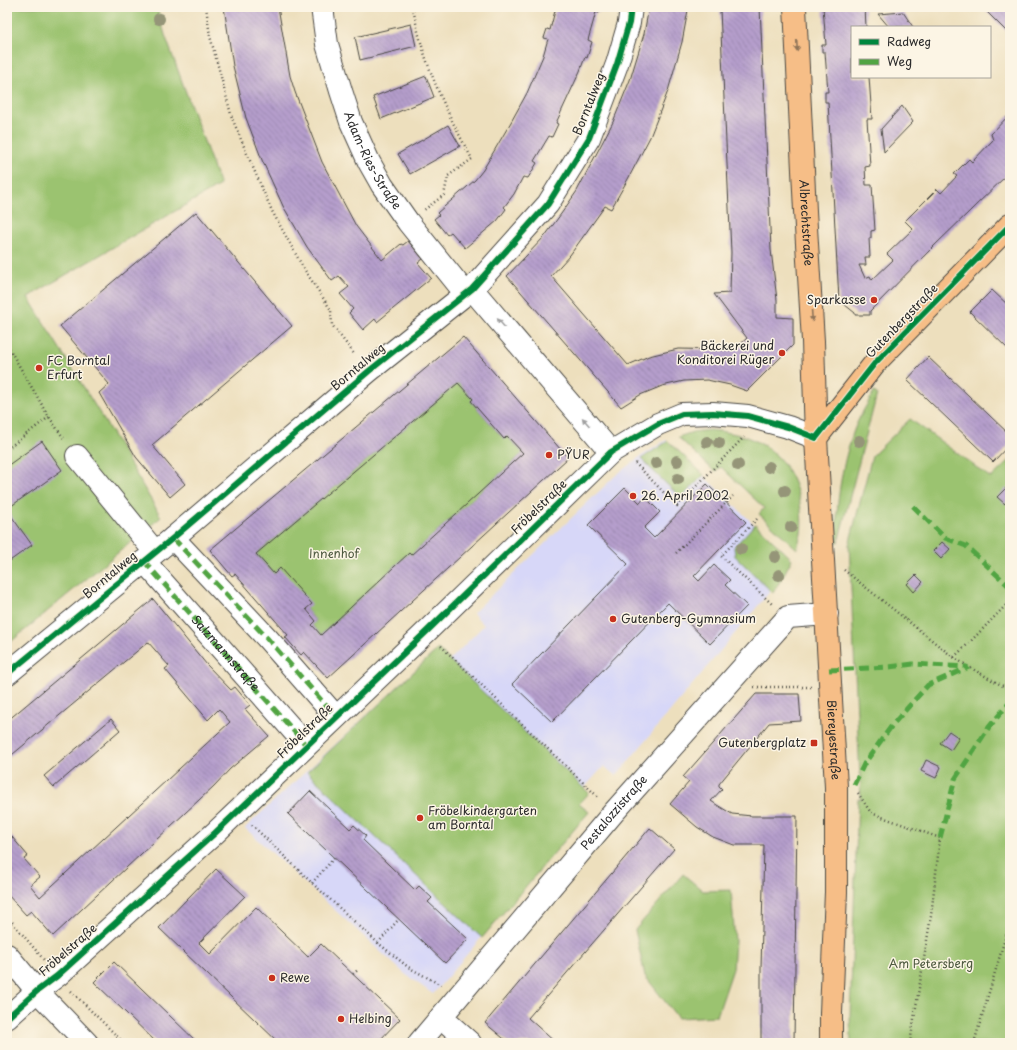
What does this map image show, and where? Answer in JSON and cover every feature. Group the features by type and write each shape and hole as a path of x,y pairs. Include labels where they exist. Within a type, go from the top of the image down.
{"main road":[{"name":"Albrechtstraße","path":"795,7 813,341 816,438"},
{"name":"Gutenbergstraße","path":"816,438 875,363 1010,225"},
{"name":"Biereyestraße","path":"816,438 836,787 836,892 831,1043"}],"street":[{"name":"Adam-Ries-Straße","path":"322,7 327,44 351,122 369,162 382,185 408,222 612,452"},
{"name":"Borntalweg","path":"7,674 173,538 369,371 469,291 548,204 589,138 617,64 629,22 631,7"},
{"path":"612,452 658,424 682,414 713,413 748,416 816,438"},
{"name":"Fröbelstraße","path":"7,1018 37,990 58,976 209,838 426,632 612,452"},
{"name":"Salzmannstraße","path":"76,456 149,557 306,745"},
{"path":"173,538 267,638 336,717"},
{"name":"Pestalozzistraße","path":"419,1043 614,812 788,616 827,614"},
{"path":"7,955 37,990 87,1043"},
{"path":"441,1018 470,1043"}],"path":[{"path":"206,7 210,36 232,118 272,211 304,269 331,310 332,325 369,371"},
{"path":"413,7 422,47 441,100 472,159 448,176 444,195"},
{"path":"7,345 49,417 76,456"},
{"path":"7,449 49,417"},
{"path":"635,463 677,506 761,419"},
{"path":"676,553 733,496"},
{"path":"757,519 721,556 767,600"},
{"path":"823,555 953,657 1010,690"},
{"path":"953,657 969,643 1010,601"},
{"path":"452,657 587,786"},
{"path":"725,687 830,687"},
{"path":"861,799 870,813 940,838 931,916 910,1043"},
{"path":"250,823 312,883 378,943 408,967 441,984"},
{"path":"312,883 334,858"},
{"path":"378,943 398,919"},
{"path":"974,1043 1010,922"},
{"path":"353,974 359,968"}],"shaded area":[{"path":"666,440 789,558 772,589 616,776 604,766 584,788 589,793 579,804 589,812 433,994 405,974 245,828 438,649 450,660 484,625 473,613 615,476 638,458"}],"green space":[{"name":"FC Borntal Erfurt","path":"7,7 157,7 165,35 220,185 28,297 115,438 161,517 7,645"},
{"name":"Innenhof","path":"458,383 473,399 471,401 504,439 507,436 523,453 411,555 409,553 321,635 312,625 316,621 306,609 311,604 279,569 274,574 256,554"},
{"path":"874,392 877,394 838,542 836,542 838,500 845,459 855,427"},
{"name":"Am Petersberg","path":"910,419 991,478 1010,460 1010,1043 851,1043 850,1016 858,799 861,799 849,545 872,456"},
{"path":"710,430 731,433 751,439 773,452 782,462 789,472 794,484 801,509 801,534 797,549 759,514 764,508 721,467 715,472 678,437 693,432"},
{"path":"668,441 704,475 681,498 641,459"},
{"path":"755,524 792,559 773,593 735,556 734,547"},
{"name":"Fröbelkindergarten am Borntal","path":"438,649 589,793 579,804 589,812 482,938 307,772"},
{"path":"683,874 703,891 731,890 735,941 733,969 717,1016 678,1018 645,976 635,930"}],"building":[{"path":"224,7 278,7 290,76 295,92 322,162 356,226 382,260 401,244 403,245 408,241 423,259 418,263 431,278 377,322 375,319 363,330 349,313 353,309 340,294 349,287 339,276 332,281 307,247 283,206 262,160 246,118 233,66"},
{"path":"556,7 601,7 599,13 596,12 588,40 592,42 587,58 585,57 556,123 558,124 552,137 549,136 534,161 537,163 528,178 523,177 514,194 504,207 506,209 497,221 465,248 451,232 447,235 434,219 439,215 437,213 475,180 483,170 511,122 527,93 543,56 548,39 544,38 547,29 550,30"},
{"path":"649,7 683,7 683,9 688,10 682,42 668,91 650,137 611,209 605,206 570,255 551,276 628,365 649,356 678,349 734,350 747,338 714,294 730,293 731,252 720,10 740,9 740,7 760,7 771,250 777,300 777,317 793,318 793,345 747,391 730,385 707,380 684,381 662,386 640,395 621,407 507,276 545,236 577,191 613,122 630,80 644,34"},
{"path":"823,7 865,7 866,26 851,26 851,78 869,78 872,119 867,119 870,166 865,167 866,185 872,185 875,230 871,231 871,238 869,238 870,257 865,257 866,265 859,265 865,278 870,276 872,280 893,260 887,254 913,229 905,221 937,189 941,193 957,176 954,174 969,159 972,162 993,140 991,134 1010,114 1010,172 870,311 870,315 855,315 855,313 839,300 828,102 825,102 825,92 828,92 825,52 822,52 822,45 826,45"},
{"path":"982,7 1010,7 1010,35"},
{"path":"903,12 912,26 888,26 878,14"},
{"path":"411,24 416,46 360,60 355,37"},
{"path":"426,76 434,97 381,119 373,97"},
{"path":"902,106 913,122 884,152 881,129"},
{"path":"448,125 460,146 410,174 398,154"},
{"path":"196,212 292,326 152,445 185,484 170,497 136,457 99,393 109,384 60,326"},
{"path":"992,290 1010,307 1010,351 970,312"},
{"path":"463,337 568,458 328,678 304,652 301,655 285,637 288,635 235,574 232,576 210,550","holes":["458,383 473,399 471,401 504,439 507,436 523,453 411,555 409,553 321,635 312,625 316,621 306,609 312,604 280,568 274,574 256,554"]},
{"path":"928,357 1010,435 1010,444 993,462 907,380"},
{"path":"42,441 62,470 7,509 7,466"},
{"path":"707,484 746,522 694,576 699,581 714,565 730,580 725,585 747,606 710,644 668,603 552,722 512,684 628,564 588,525 625,488 640,503 645,497 660,512 644,528 654,538"},
{"path":"1006,488 1010,491 1010,499 1005,504 997,497"},
{"path":"7,510 32,545 7,563"},
{"path":"942,542 950,549 941,559 933,551"},
{"path":"916,575 923,582 914,592 907,584"},
{"path":"153,599 207,665 231,690 235,687 250,705 245,709 269,736 230,769 214,786 53,936 31,911 26,915 7,894 7,831 28,856 24,859 40,877 30,885 40,897 230,722 219,709 208,720 165,669 169,666 148,642 7,759 7,721"},
{"path":"756,694 799,694 801,721 769,723 719,784 722,789 711,801 732,814 752,816 797,816 794,1043 761,1043 764,845 734,845 713,837 697,827 670,804 689,782 683,777"},
{"path":"111,719 120,730 54,787 44,776"},
{"path":"949,731 959,738 951,750 940,743"},
{"path":"926,760 941,767 936,778 921,771"},
{"path":"310,791 350,829 354,825 366,836 363,840 415,890 419,886 432,898 428,902 468,939 445,963 288,814"},
{"path":"650,828 674,849 528,1018 556,1043 509,1043 485,1023"},
{"path":"216,869 245,896 199,943 210,954 256,907 308,957 321,944 400,1019 377,1043 279,1043 159,928"},
{"path":"114,962 198,1043 157,1043 94,982"}],"marked path":[{"path":"913,506 945,538 966,546 1010,587"},
{"path":"173,538 267,638 336,717"},
{"path":"144,561 306,745"},
{"path":"829,670 889,667 913,664 967,667"},
{"path":"854,785 864,764 893,724 928,685 969,667"},
{"path":"940,838 955,779 989,727 1010,702"}],"cycle path":[{"path":"7,674 173,538 369,371 472,289 548,204 589,138 617,64 629,23 631,7"},
{"path":"7,1018 37,991 57,976 215,833 426,632 611,452 658,424 682,414 713,413 748,416 788,427 816,438 875,363 1010,225"}],"place":[{"name":"Sparkasse","path":"874,300"},
{"name":"Bäckerei und Konditorei Rüger","path":"782,353"},
{"name":"FC Borntal Erfurt","path":"39,368"},
{"name":"PŸUR","path":"549,455"},
{"name":"26. April 2002","path":"633,496"},
{"name":"Gutenberg-Gymnasium","path":"613,619"},
{"name":"Gutenbergplatz","path":"814,743"},
{"name":"Fröbelkindergarten am Borntal","path":"420,818"},
{"name":"Rewe","path":"272,978"},
{"name":"Helbing","path":"341,1019"}]}
